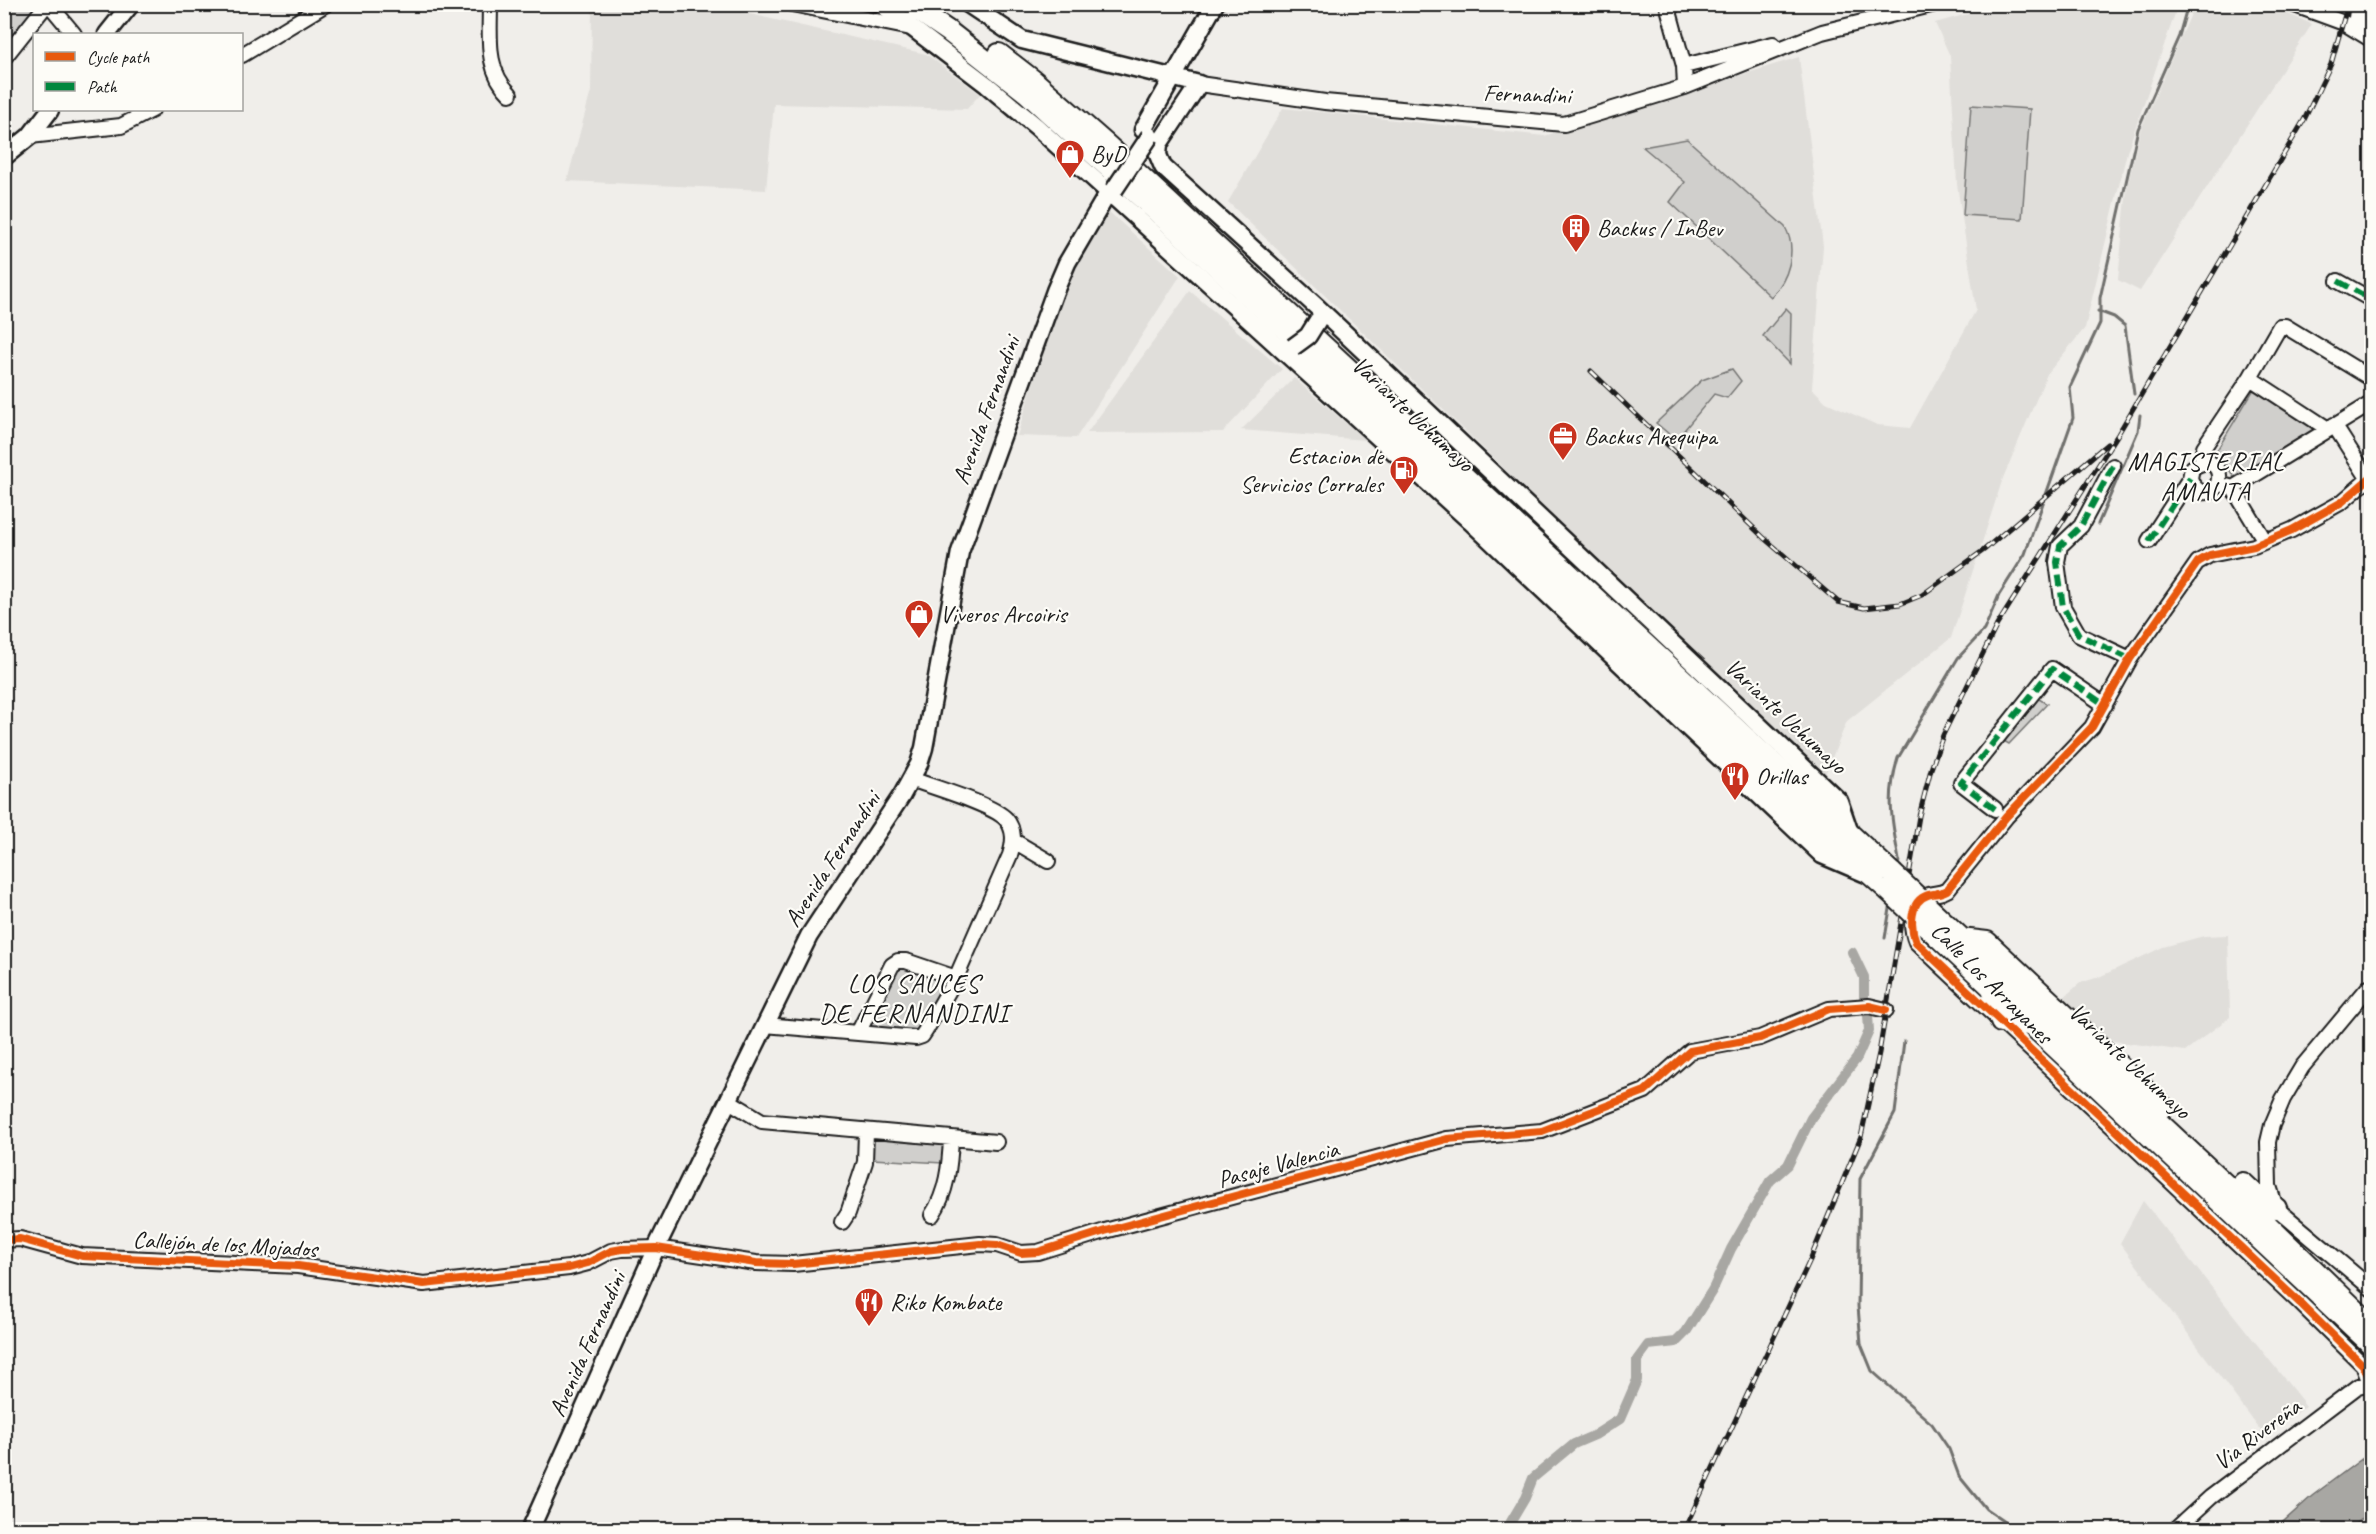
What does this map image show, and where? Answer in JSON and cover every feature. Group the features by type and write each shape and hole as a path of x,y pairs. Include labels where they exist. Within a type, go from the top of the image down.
{"highway":[{"name":"Variante Uchumayo","path":"917,11 1034,81 1109,147 1852,837 1890,881 1942,931 1992,988 2372,1345"},
{"name":"Variante Uchumayo","path":"917,11 948,31 1027,93 1289,333 1870,875 1890,881"},
{"name":"Variante Uchumayo","path":"1942,931 1961,939 2241,1199 2372,1326"},
{"path":"1961,939 1987,942 2259,1198 2276,1209"},
{"path":"1992,988 2001,1022 2030,1025"},
{"path":"2241,1199 2250,1207 2276,1209"},
{"path":"2276,1209 2280,1236"}],"main road":[{"path":"108,33 131,4"},
{"path":"881,4 917,11"},
{"path":"968,4 1022,40 1185,80 1185,52 1215,4"},
{"name":"Variante Uchumayo","path":"917,11 996,92 1110,189 1286,347 1822,855 1870,875"},
{"name":"Variante Uchumayo","path":"1185,80 1159,144 1160,161 1317,313 1839,801 1852,837"},
{"name":"Avenida Fernandini","path":"530,1530 656,1248 809,936 911,779 924,748 960,552 1055,291 1067,263 1110,189 1185,80"},
{"path":"4,157 30,136 49,111"},
{"path":"1286,347 1308,336 1317,313"}],"street":[{"path":"4,58 48,4 73,33"},
{"path":"243,54 326,4"},
{"path":"490,4 489,59 501,85 510,94"},
{"path":"792,4 917,11"},
{"path":"1667,4 1684,66 1685,87"},
{"name":"Fernandini","path":"1185,80 1325,102 1564,124 1685,87 1822,32 1935,4"},
{"path":"2292,4 2318,9 2369,36"},
{"path":"2358,4 2356,18 2369,36"},
{"path":"1684,66 1822,32"},
{"path":"30,136 121,126 150,111"},
{"path":"2338,281 2372,300"},
{"path":"2201,462 2204,447 2250,378 2280,326 2285,326 2372,379"},
{"path":"2250,378 2331,427 2370,477"},
{"path":"2233,488 2372,403"},
{"path":"2149,541 2190,478 2192,468 2201,462 2210,463 2217,467 2220,475 2219,483 2214,489 2206,492 2198,491 2192,486 2190,478"},
{"path":"2113,466 2080,526 2060,546 2057,562 2063,607 2079,635 2130,659"},
{"name":"Calle Los Arrayanes","path":"2370,477 2342,502 2292,530 2254,546 2210,555 2198,562 2130,659 2086,735 2006,817 1947,890 1940,894 1929,894 1920,899 1914,909 1911,923 1916,942 2349,1351 2363,1365 2371,1383"},
{"path":"2219,483 2233,488 2265,542"},
{"path":"1995,809 1961,783 2052,669 2105,705"},
{"path":"765,1025 916,1038 922,1036 956,978 1014,841 1012,830 1005,818 984,807 911,779"},
{"path":"1014,841 1048,861"},
{"path":"858,1033 892,965 898,960 956,978"},
{"path":"2372,988 2368,988 2302,1067 2283,1099 2272,1125 2268,1142 2269,1186 2276,1209 2372,1288"},
{"name":"Pasaje Valencia","path":"656,1248 756,1263 792,1264 980,1244 997,1245 1021,1253 1038,1252 1105,1231 1447,1139 1542,1131 1645,1091 1690,1051 1760,1038 1829,1009 1869,1006 1886,1010"},
{"path":"729,1101 762,1121 996,1142"},
{"path":"842,1222 848,1213 865,1162 866,1132"},
{"path":"932,1215 938,1207 949,1168 951,1138"},
{"name":"Callejón de los Mojados","path":"4,1240 20,1239 82,1256 298,1266 424,1284 569,1268 588,1263 611,1251 656,1248"},
{"name":"Via Rivereña","path":"2175,1530 2211,1497 2358,1386 2371,1383"}],"shaded area":[{"path":"8,4 40,5 5,47 5,6"},
{"path":"592,5 710,5 926,54 980,94 967,109 774,104 766,190 567,181 591,91"},
{"path":"2000,5 2178,5 2127,152 2085,328 2047,374 2003,478 1951,638 1847,721 1825,775 1739,699 1228,202 1283,108 1544,136 1799,57 1823,246 1812,388 1826,402 1877,425 1910,428 1976,310 1957,184 1950,56 1935,23"},
{"path":"2195,5 2266,5 2312,24 2140,291 2118,280 2127,187 2140,131"},
{"path":"1971,105 2030,109 2022,219 1963,215"},
{"path":"1687,139 1785,227 1791,245 1791,255 1782,282 1771,297 1670,202 1685,182 1643,147"},
{"path":"1108,211 1180,276 1076,438 1017,436 1065,279"},
{"path":"1190,291 1282,369 1223,432 1087,433"},
{"path":"1786,308 1791,313 1790,364 1763,336"},
{"path":"1732,369 1741,381 1727,398 1714,394 1676,440 1656,423 1702,380"},
{"path":"1294,378 1365,440 1241,430"},
{"path":"2254,389 2317,428 2235,479 2217,450"},
{"path":"2036,697 2047,704 2009,744 2002,740"},
{"path":"2228,935 2230,1017 2185,1051 2113,1041 2061,1000 2080,983 2099,977 2163,947 2204,936"},
{"path":"901,965 946,981 921,1032 871,1028 869,1022"},
{"path":"872,1137 944,1142 943,1163 872,1159"},
{"path":"2143,1201 2306,1406 2264,1435 2120,1243"},
{"path":"2371,1452 2371,1511 2350,1529 2275,1529 2312,1496"}],"waterway":[{"path":"1898,867 1891,798 1898,758 1958,658 1984,630 1999,595 2025,554 2073,418 2070,387 2100,323 2100,298 2138,129 2179,36 2188,4"},
{"path":"2098,311 2114,317 2125,326 2134,394"},
{"path":"2098,524 2138,431 2140,415"},
{"path":"1885,938 1891,903"},
{"path":"1852,952 1864,977 1864,999"},
{"path":"1506,1530 1525,1498 1533,1478 1574,1444 1595,1435 1620,1419 1637,1380 1637,1360 1648,1345 1676,1342 1686,1332 1713,1289 1731,1249 1770,1181 1788,1165 1811,1118 1857,1058 1869,1031 1868,1015"},
{"path":"1904,1041 1895,1113 1860,1179 1858,1306 1861,1344 1872,1371 1932,1424 1949,1449 1959,1476 1986,1509 2017,1530"}],"railway":[{"path":"1684,1530 1810,1260 1861,1137 1879,1053 1919,816 1931,769 1943,735 1997,625 2118,434 2304,120 2331,64 2348,4"},
{"path":"1591,371 1764,538 1838,602 1864,608 1900,604 1922,595 1984,550 2107,444"}],"marked path":[{"path":"2338,281 2372,300"},
{"path":"2113,466 2081,526 2060,546 2057,562 2063,607 2079,635 2130,659"},
{"path":"2149,541 2190,478"},
{"path":"1995,809 1961,783 2052,669 2105,705"}],"cycle path":[{"path":"2372,476 2342,502 2292,530 2254,546 2210,555 2198,562 2130,659 2092,727 2006,817 1947,890 1928,895 1917,903 1912,922 1916,942 2300,1303 2363,1365 2372,1383"},
{"path":"4,1240 20,1239 82,1256 298,1266 424,1284 569,1268 588,1263 611,1251 622,1249 656,1248 756,1263 793,1264 980,1244 997,1245 1021,1253 1038,1252 1105,1231 1447,1139 1542,1131 1645,1091 1690,1051 1760,1038 1829,1009 1869,1006 1886,1010"}],"place":[{"name":"ByD","path":"1070,180"},
{"name":"Backus / InBev","path":"1576,254"},
{"name":"Backus Arequipa","path":"1563,462"},
{"name":"Estacion de Servicios Corrales","path":"1404,496"},
{"name":"Viveros Arcoiris","path":"919,640"},
{"name":"Orillas","path":"1735,802"},
{"name":"Riko Kombate","path":"869,1328"}],"district":[{"name":"MAGISTERIAL AMAUTA","path":"2206,476"},
{"name":"LOS SAUCES DE FERNANDINI","path":"914,998"}]}
